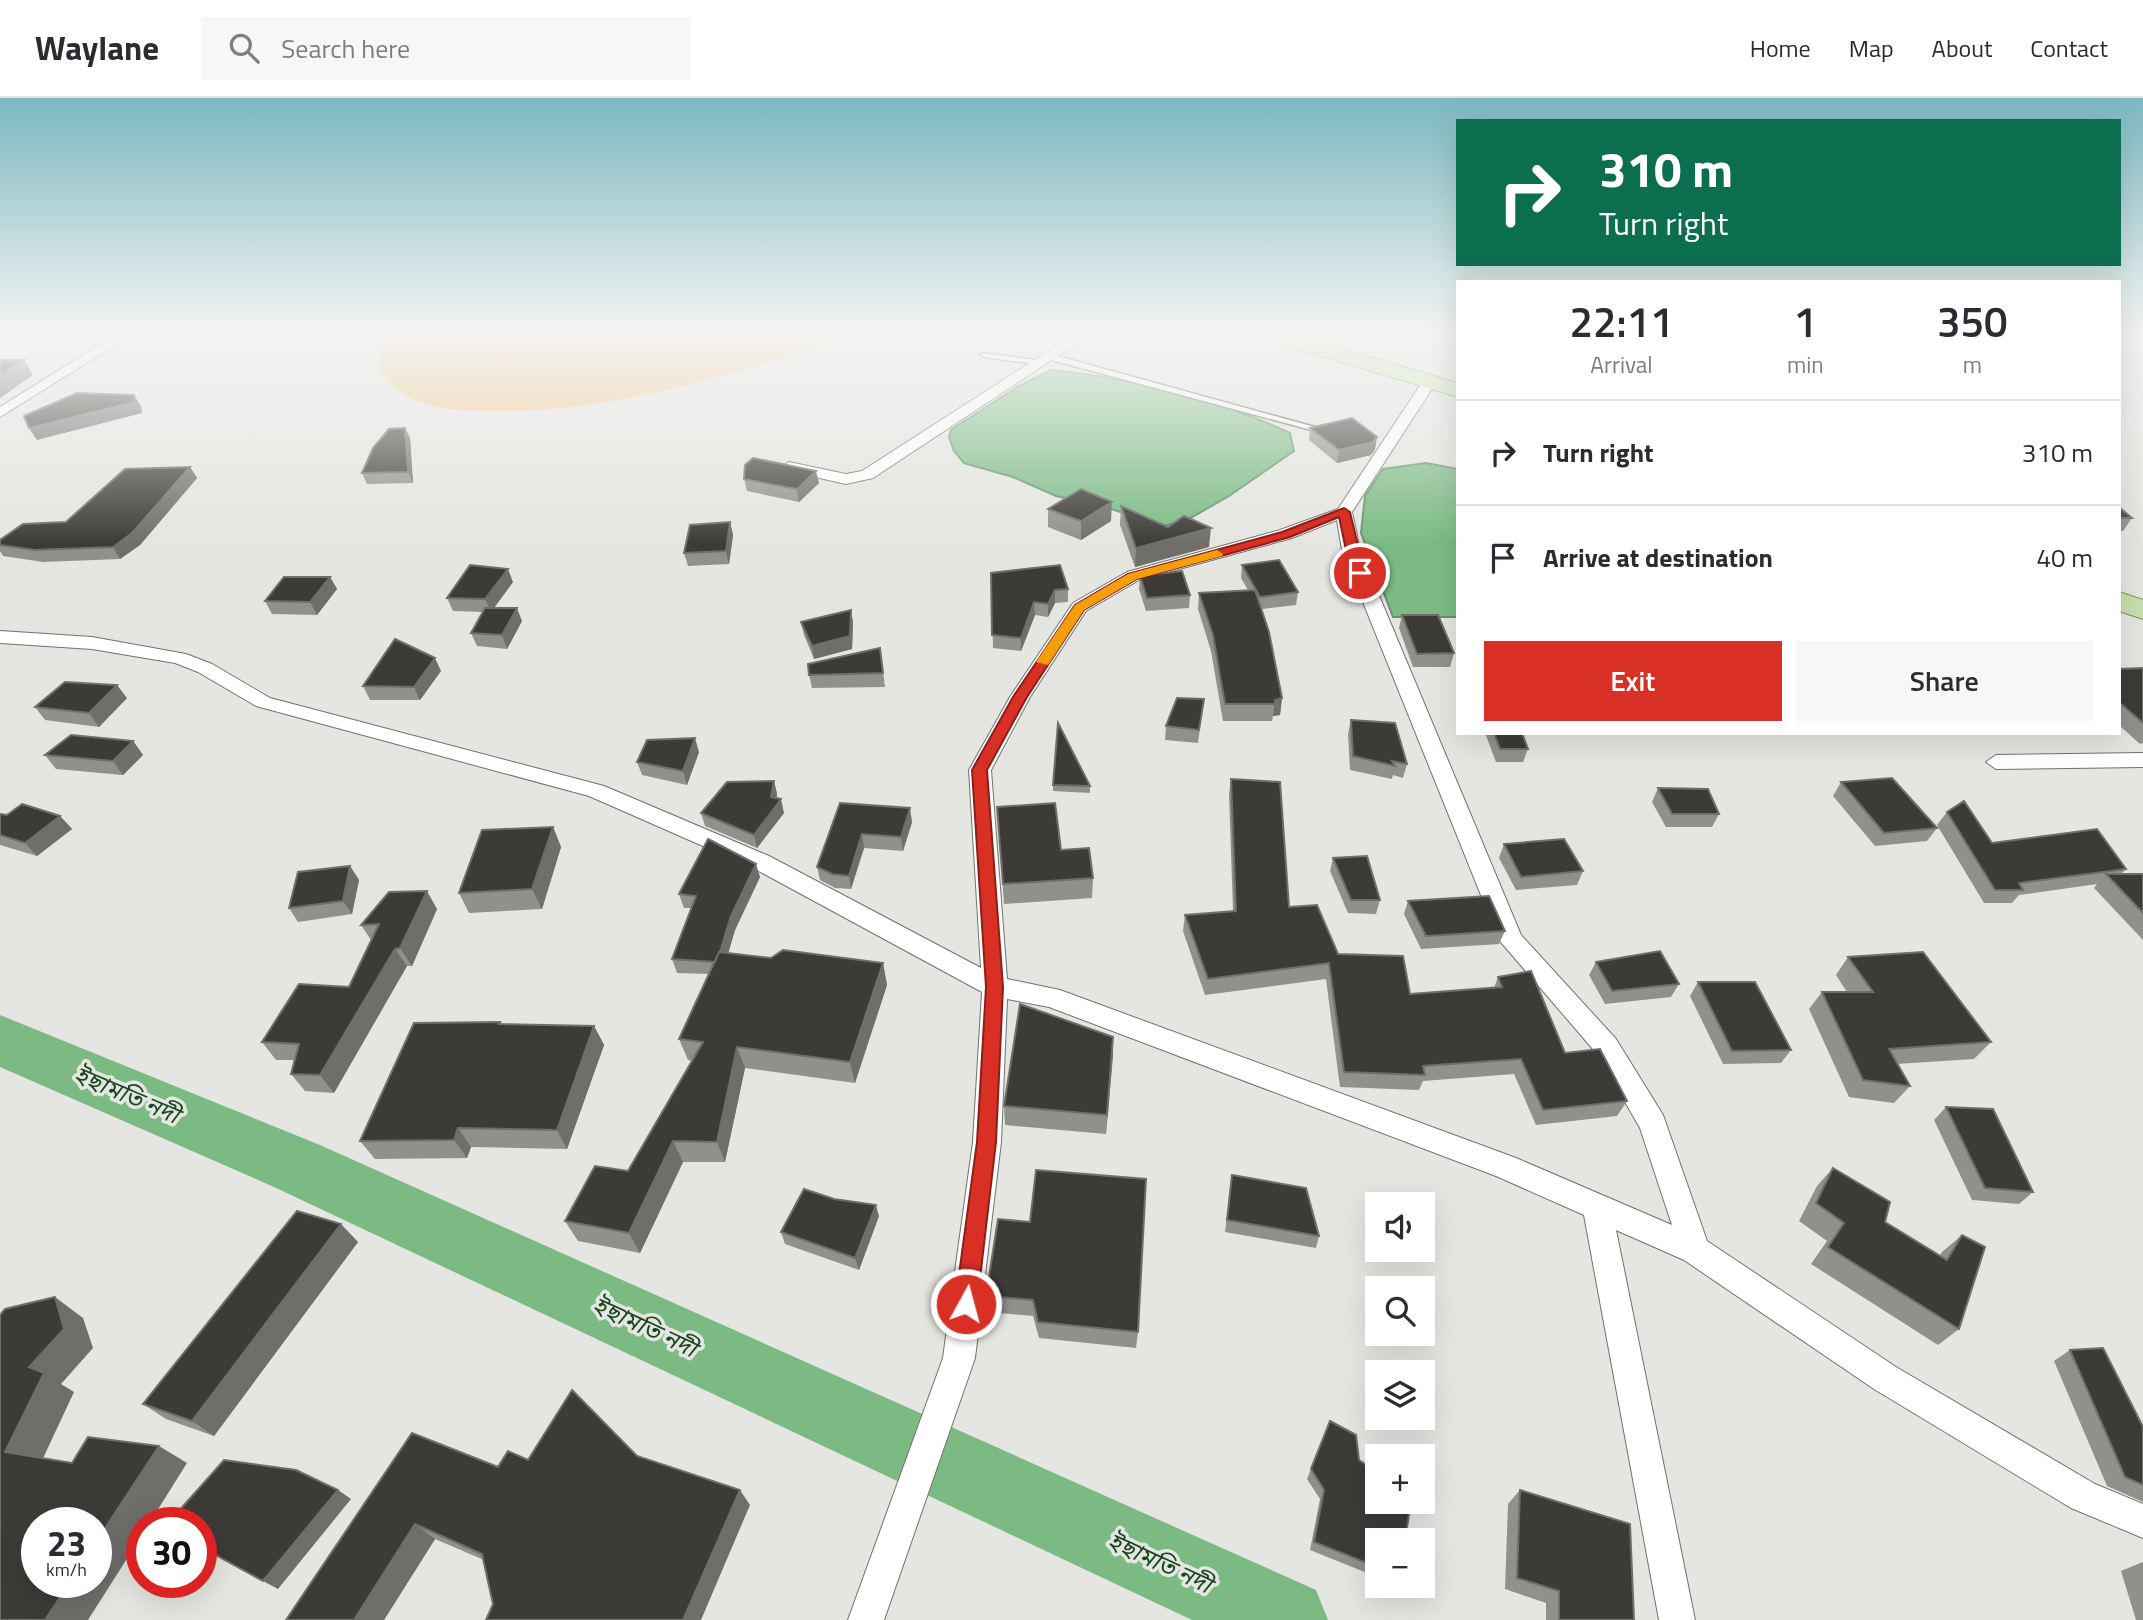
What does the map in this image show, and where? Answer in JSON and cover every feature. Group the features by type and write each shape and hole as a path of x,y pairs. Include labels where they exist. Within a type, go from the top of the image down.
{"main road":[{"path":"2121,602 2143,610"}],"street":[{"path":"0,413 16,403"},
{"path":"777,464 856,480 980,403"},
{"path":"866,1620 959,1358 987,1142 995,987 980,770 1020,697 1079,607 1133,576 1286,534 1344,512 1416,403"},
{"path":"1344,512 1356,562 1511,940 1614,1058 1653,1124 1695,1250"},
{"path":"0,636 92,643 179,658 205,668 263,702 596,791 761,862 995,987 1051,997 1506,1167 1695,1250 1885,1378 2083,1496 2143,1521"},
{"path":"1996,762 2143,760"},
{"path":"1597,1206 1677,1620"}],"lane":[{"path":"1216,403 1318,429"}],"shaded area":[{"path":"423,403 595,403 497,411 461,410"},
{"path":"992,403 1213,403 1290,433 1294,451 1229,496 1187,520 1163,526 1102,506 1056,496 1013,477 964,463 954,451 949,437 951,430"},
{"path":"1426,463 1456,469 1456,617 1393,617 1361,533 1365,496 1383,469"}],"building":[{"path":"54,403 131,403 29,428 24,416"},
{"path":"1352,418 1377,437 1373,442 1339,450 1310,428"},
{"path":"405,428 408,472 362,473 373,448 389,429"},
{"path":"753,458 816,471 797,489 744,479 745,465"},
{"path":"190,467 132,533 113,547 35,550 0,545 0,540 23,524 66,522 125,469"},
{"path":"1081,489 1112,502 1081,521 1048,509"},
{"path":"1121,506 1168,527 1184,516 1211,528 1136,548"},
{"path":"2121,509 2132,518 2121,518"},
{"path":"730,522 726,551 684,553 690,525"},
{"path":"1279,560 1298,592 1260,597 1242,565"},
{"path":"470,565 508,569 485,599 447,598"},
{"path":"1060,565 1068,589 1055,590 1048,604 1034,602 1021,638 992,635 991,573"},
{"path":"1182,571 1190,595 1147,598 1140,576"},
{"path":"284,577 330,577 310,602 265,601"},
{"path":"1255,590 1269,632 1282,698 1275,700 1275,704 1225,704 1213,635 1199,593"},
{"path":"485,608 517,608 502,635 471,633"},
{"path":"851,610 850,636 812,646 801,622"},
{"path":"1402,615 1438,615 1454,653 1417,654"},
{"path":"395,639 435,658 414,687 363,686"},
{"path":"880,648 883,673 809,675 808,664"},
{"path":"2143,668 2143,723 2121,704 2121,669"},
{"path":"65,682 117,685 89,713 35,707"},
{"path":"1177,698 1204,699 1199,730 1166,726"},
{"path":"1351,720 1395,723 1407,764 1392,761 1395,766 1353,756"},
{"path":"1058,723 1090,786 1053,785"},
{"path":"71,735 133,741 113,761 45,755"},
{"path":"1495,735 1523,735 1528,749 1500,749"},
{"path":"695,738 683,771 637,762 647,740"},
{"path":"1892,778 1937,828 1884,833 1841,782"},
{"path":"1231,779 1280,782 1289,907 1317,905 1338,954 1403,956 1410,994 1502,987 1498,977 1531,971 1565,1053 1600,1049 1627,1101 1543,1110 1521,1059 1423,1066 1425,1075 1344,1072 1329,963 1208,979 1185,915 1236,911"},
{"path":"774,781 771,797 781,799 754,835 701,813 727,782"},
{"path":"1658,788 1708,789 1719,814 1672,814"},
{"path":"1964,801 1992,843 2097,829 2126,869 2019,883 2023,890 1995,890 1947,812"},
{"path":"840,803 910,808 901,837 862,834 849,876 832,874 817,867"},
{"path":"1055,803 1061,850 1089,848 1093,878 1003,884 997,807"},
{"path":"22,804 60,816 25,843 0,835 0,814 7,815"},
{"path":"553,827 532,889 459,893 482,830"},
{"path":"708,839 756,864 731,916 715,962 672,959 696,896 679,894"},
{"path":"1564,839 1583,871 1521,877 1504,844"},
{"path":"1367,856 1380,900 1351,900 1333,858"},
{"path":"350,866 343,901 289,908 298,872"},
{"path":"2106,874 2143,874 2143,913"},
{"path":"427,891 400,948 395,949 320,1075 291,1074 299,1044 262,1042 299,984 349,987 379,924 361,925 389,892"},
{"path":"1489,896 1505,931 1426,936 1408,901"},
{"path":"783,950 883,963 850,1062 737,1047 717,1142 673,1141 629,1233 565,1221 595,1166 628,1171 703,1042 679,1039 719,952 771,958"},
{"path":"1660,951 1679,984 1612,991 1596,962"},
{"path":"1923,952 1991,1042 1889,1049 1910,1086 1863,1080 1822,992 1873,992 1848,957"},
{"path":"1698,982 1755,982 1791,1050 1732,1051"},
{"path":"1020,1004 1113,1037 1107,1115 1004,1106"},
{"path":"500,1022 499,1024 594,1026 557,1130 458,1128 454,1140 360,1141 414,1023"},
{"path":"1946,1107 1993,1109 2033,1192 1985,1188"},
{"path":"1833,1168 1890,1202 1885,1222 1947,1260 1962,1235 1985,1247 1959,1329 1828,1247 1844,1223 1816,1203"},
{"path":"1036,1170 1146,1179 1138,1332 1038,1322 1033,1300 986,1296 998,1219 1030,1222"},
{"path":"1232,1175 1306,1188 1319,1236 1227,1220"},
{"path":"804,1189 834,1199 876,1205 855,1258 781,1232"},
{"path":"297,1211 341,1224 192,1421 143,1404"},
{"path":"55,1297 64,1329 29,1367 44,1373 5,1452 72,1463 88,1437 159,1446 112,1518 112,1507 21,1507 21,1598 59,1598 45,1620 0,1620 0,1315 5,1309"},
{"path":"2103,1348 2143,1427 2143,1485 2125,1477 2070,1350"},
{"path":"572,1390 637,1456 740,1490 683,1620 486,1620 493,1604 482,1554 415,1524 354,1620 286,1620 412,1433 498,1467 508,1451 528,1460"},
{"path":"1330,1421 1356,1435 1359,1460 1365,1464 1365,1514 1409,1514 1407,1528 1365,1528 1365,1562 1314,1542 1324,1490 1311,1469"},
{"path":"224,1460 296,1470 338,1490 263,1581 217,1556 217,1507 182,1507"},
{"path":"1520,1490 1630,1524 1634,1620 1559,1620 1559,1591 1517,1578"}],"waterway":[{"name":"ইছামতি নদী","path":"0,1040 297,1166 1286,1620"}],"slow traffic":[{"path":"1043,662 1079,607 1133,576 1217,554"}],"route":[{"path":"966,1304 987,1142 995,987 986,888 980,770 1020,697 1079,607 1133,576 1286,534 1344,512 1360,573"}]}
